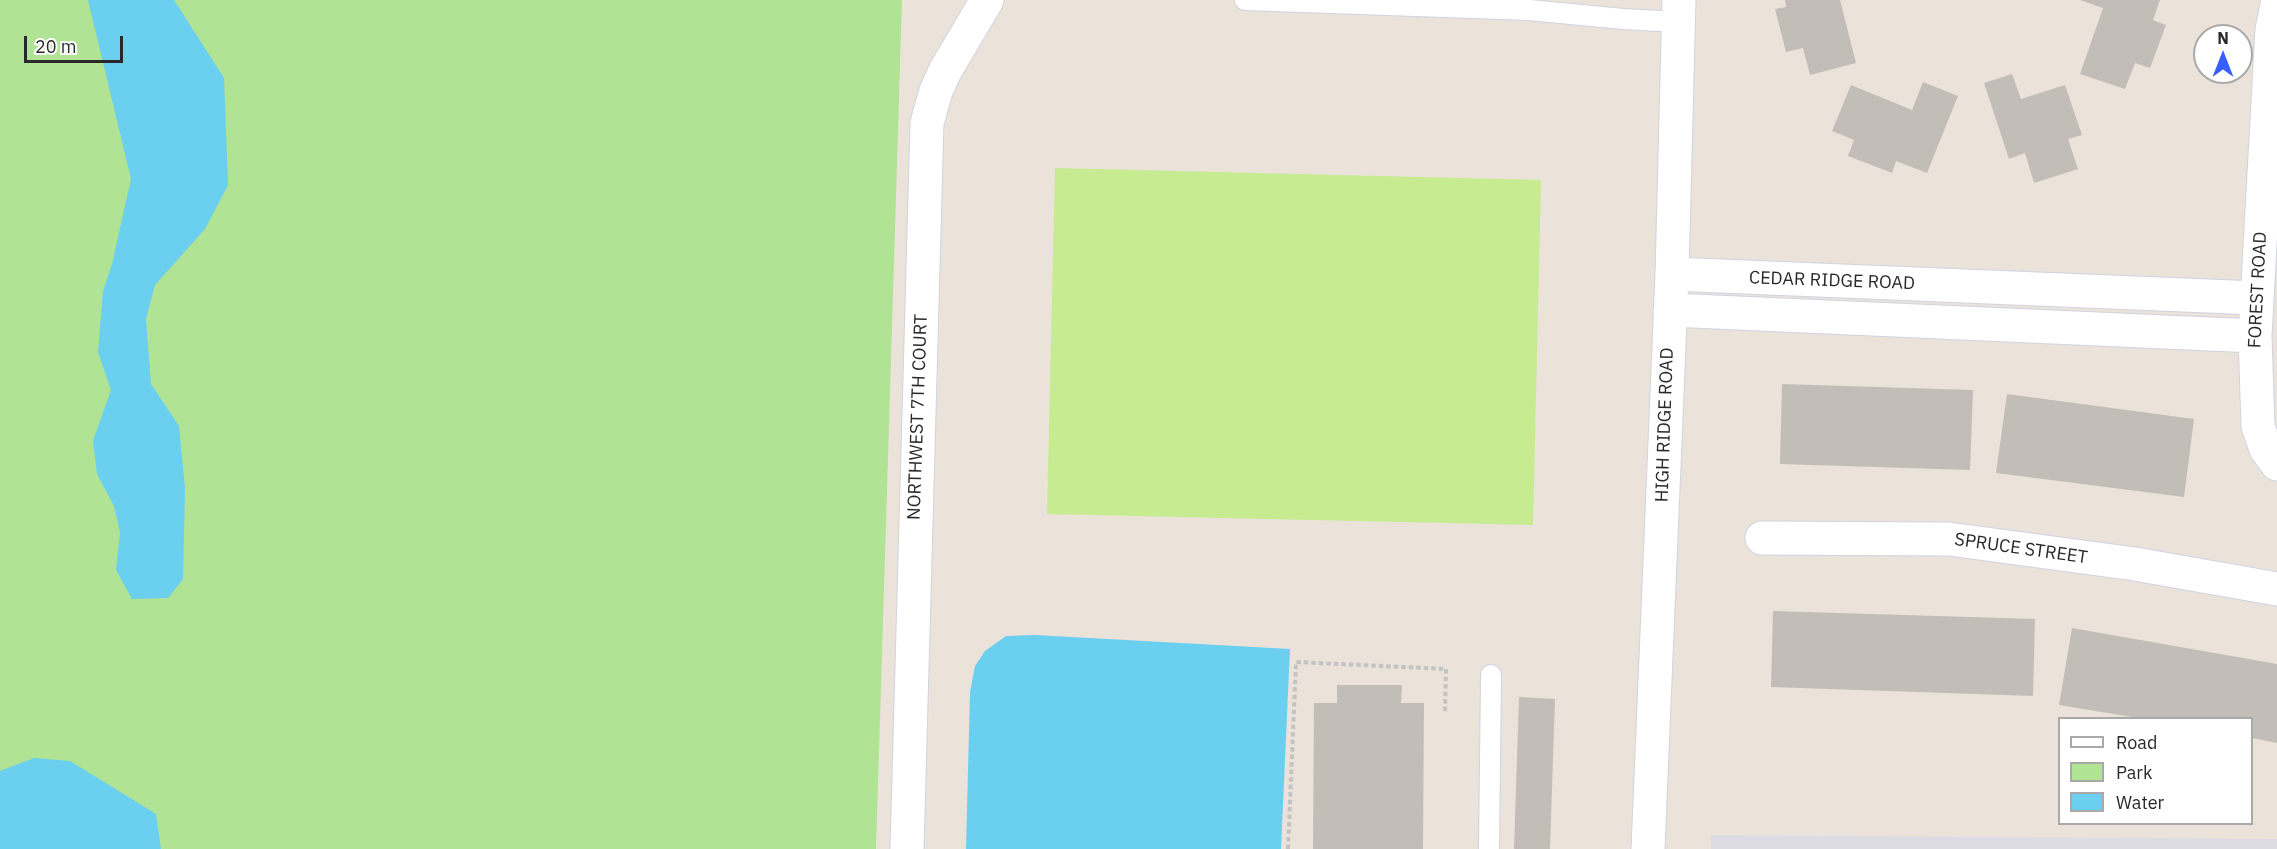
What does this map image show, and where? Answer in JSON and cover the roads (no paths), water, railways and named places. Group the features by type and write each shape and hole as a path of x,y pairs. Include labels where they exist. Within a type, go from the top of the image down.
{"street":[{"name":"NORTHWEST 7TH COURT","path":"907,849 927,123 936,91 945,71 987,0"},
{"name":"FOREST ROAD","path":"2277,5 2272,30 2255,336 2258,426 2266,449 2277,464"},
{"name":"HIGH RIDGE ROAD","path":"1648,849 1672,274 1678,11"},
{"name":"CEDAR RIDGE ROAD","path":"1672,274 2257,298"},
{"path":"1990,324 1993,288"},
{"name":"CEDAR RIDGE ROAD","path":"1670,310 2255,336"},
{"name":"SPRUCE STREET","path":"1762,537 1949,539 2135,564 2277,589"}],"lane":[{"path":"1245,0 1527,5 1623,19 1678,11"},
{"path":"1488,849 1491,675"}],"water":[{"path":"88,0 174,0 224,78 228,185 205,229 155,285 146,319 151,384 179,426 185,488 183,579 168,598 132,599 116,570 120,532 114,506 97,474 93,441 111,390 98,352 103,291 112,264 131,179"},
{"path":"1035,635 1290,649 1281,849 966,849 970,692 975,666 985,651 1006,636"},
{"path":"34,758 70,761 156,814 161,849 0,849 0,771"}]}
